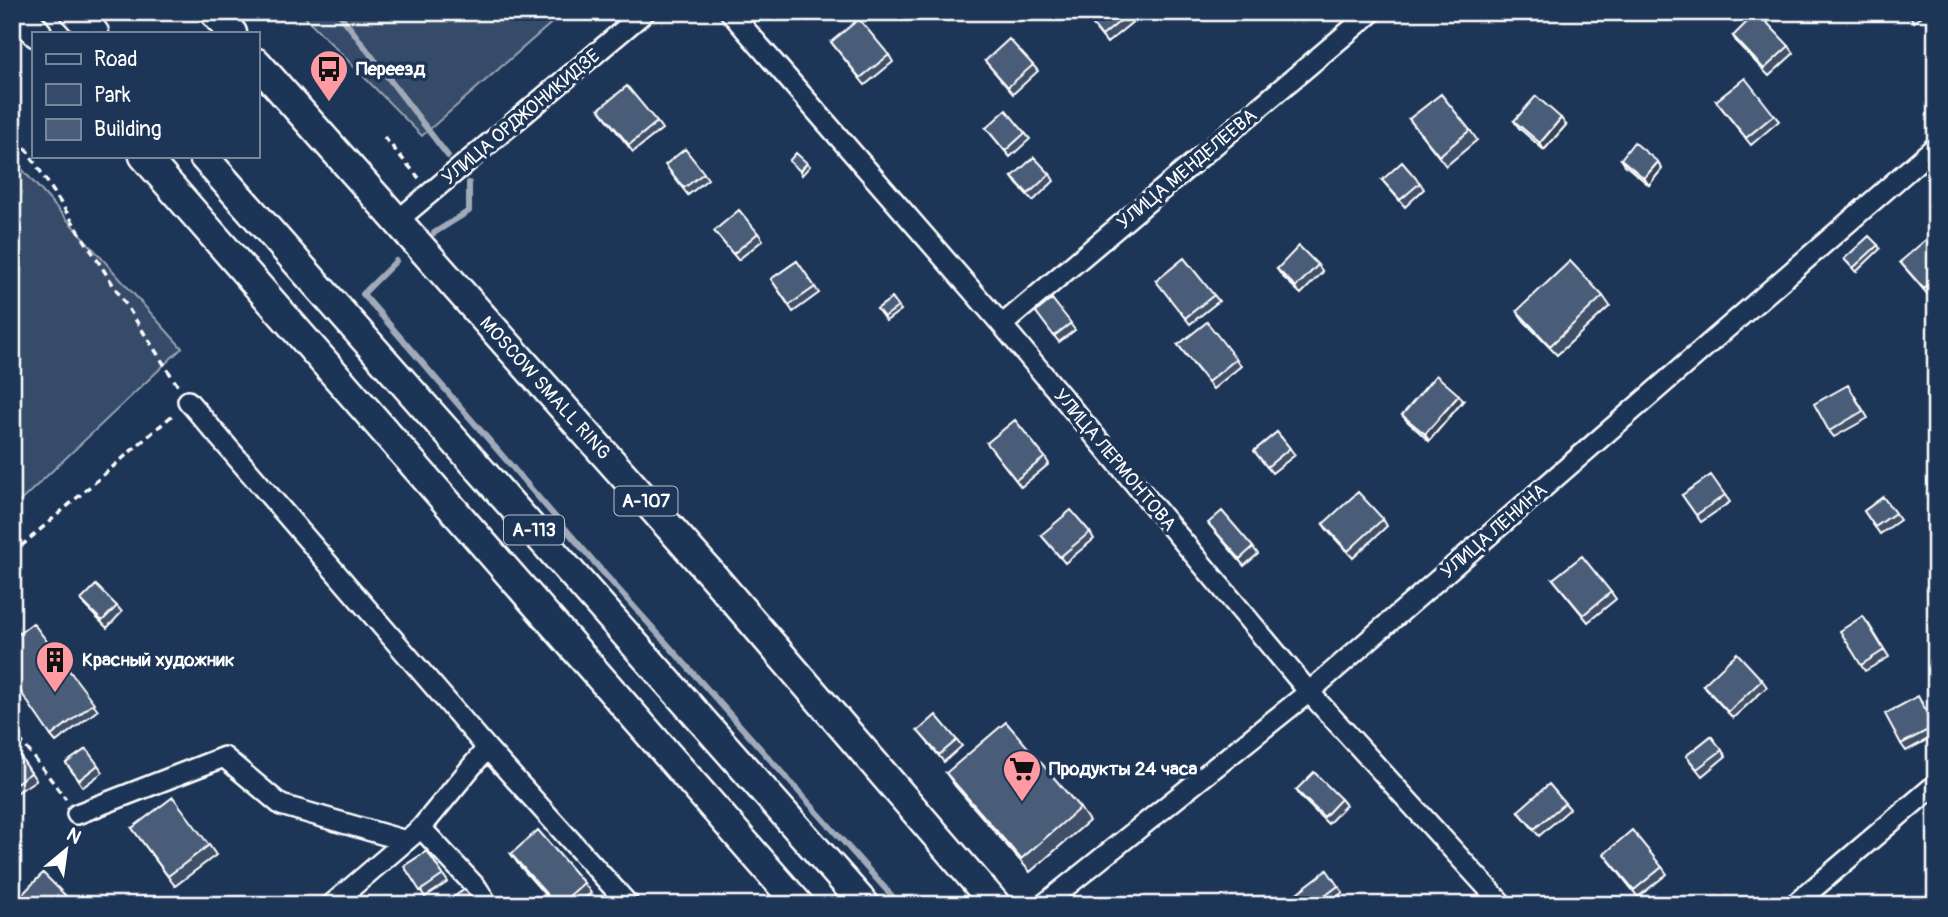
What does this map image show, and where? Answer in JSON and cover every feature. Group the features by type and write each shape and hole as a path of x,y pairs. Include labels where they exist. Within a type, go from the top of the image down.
{"highway":[{"path":"19,12 36,32"},
{"path":"214,12 231,32"},
{"name":"MOSCOW SMALL RING","path":"259,65 713,576 996,905"},
{"name":"А-113","path":"146,158 799,905"},
{"name":"А-113","path":"205,158 865,905"}],"street":[{"name":"УЛИЦА ОРДЖОНИКИДЗЕ","path":"397,221 645,12"},
{"name":"УЛИЦА ЛЕРМОНТОВА","path":"730,12 1002,325 1309,692 1503,905"},
{"name":"УЛИЦА МЕНДЕЛЕЕВА","path":"1002,325 1371,12"},
{"name":"УЛИЦА ЛЕНИНА","path":"1043,905 1309,692 1936,146"},
{"path":"188,401 487,748 629,905"},
{"path":"331,905 421,828 487,748"},
{"path":"77,814 224,757 281,806 406,841"},
{"path":"1794,905 1936,784"},
{"path":"421,828 477,888 488,905"}],"path":[{"path":"12,127 188,401 12,554"},
{"path":"384,137 431,193"},
{"path":"12,729 77,814"}],"green space":[{"path":"300,12 564,12 422,136"},
{"path":"12,158 182,348 12,509"}],"building":[{"path":"1083,12 1130,12 1130,13 1102,36"},
{"path":"1757,12 1789,46 1764,69 1733,36"},
{"path":"859,19 889,55 860,78 831,42"},
{"path":"1009,39 1033,65 1008,87 985,61"},
{"path":"1745,78 1774,115 1746,138 1716,101"},
{"path":"627,86 657,122 629,145 599,109"},
{"path":"1441,94 1470,130 1439,156 1409,119"},
{"path":"1536,96 1561,118 1540,143 1514,121"},
{"path":"1006,110 1025,133 1005,151 986,128"},
{"path":"1634,142 1658,162 1644,178 1621,159"},
{"path":"685,149 704,173 684,188 665,165"},
{"path":"796,153 807,163 800,171 789,161"},
{"path":"1034,157 1050,174 1028,194 1012,177"},
{"path":"1402,162 1420,183 1400,200 1382,180"},
{"path":"739,210 758,233 733,254 714,231"},
{"path":"1869,236 1878,245 1853,268 1844,259"},
{"path":"1930,236 1936,242 1936,278 1924,289 1900,262"},
{"path":"1299,246 1318,265 1296,287 1277,269"},
{"path":"1184,258 1214,295 1185,318 1156,281"},
{"path":"797,261 815,287 789,305 771,279"},
{"path":"1570,261 1603,296 1550,346 1517,311"},
{"path":"892,298 898,307 884,317 877,309"},
{"path":"1052,299 1071,323 1054,336 1036,312"},
{"path":"1207,322 1236,359 1208,382 1178,345"},
{"path":"1436,375 1459,395 1425,434 1402,415"},
{"path":"1848,385 1863,411 1829,431 1814,404"},
{"path":"1015,420 1045,457 1016,480 987,443"},
{"path":"1277,432 1290,448 1267,467 1254,451"},
{"path":"1711,475 1725,495 1696,515 1682,495"},
{"path":"1358,492 1383,519 1348,551 1323,524"},
{"path":"1883,497 1895,513 1875,527 1864,511"},
{"path":"1071,510 1090,532 1060,557 1041,535"},
{"path":"1222,511 1253,547 1240,559 1208,523"},
{"path":"1582,556 1611,592 1583,615 1553,579"},
{"path":"96,585 117,606 102,621 81,600"},
{"path":"1863,616 1884,650 1861,665 1840,631"},
{"name":"Красный художник","path":"33,623 94,703 51,736 12,679 12,639"},
{"path":"1737,653 1762,680 1728,712 1703,685"},
{"path":"1918,696 1934,727 1901,744 1885,714"},
{"path":"936,715 957,740 939,755 918,731"},
{"name":"Продукты 24 часа","path":"1006,722 1080,808 1021,859 946,773"},
{"path":"1711,736 1722,750 1697,769 1686,756"},
{"path":"86,749 98,765 79,780 66,763"},
{"path":"16,750 31,773 12,786 12,753"},
{"path":"1314,772 1341,799 1324,817 1296,790"},
{"path":"1549,784 1565,803 1534,829 1518,811"},
{"path":"173,797 209,845 168,876 132,828"},
{"path":"538,830 584,883 559,905 556,905 511,854"},
{"path":"1632,830 1662,867 1634,890 1604,854"},
{"path":"427,851 443,875 420,891 404,866"},
{"path":"1327,870 1338,886 1313,905 1300,905 1293,896"},
{"path":"43,873 71,901 67,905 13,905 13,904"},
{"path":"465,889 476,905 444,904"}],"waterway":[{"path":"338,12 448,156"},
{"path":"434,233 469,211 469,183"},
{"path":"396,261 363,294 601,570 900,905"}],"place":[{"name":"Переезд","path":"329,103"},
{"name":"Красный художник","path":"55,694"},
{"name":"Продукты 24 часа","path":"1022,803"}]}
